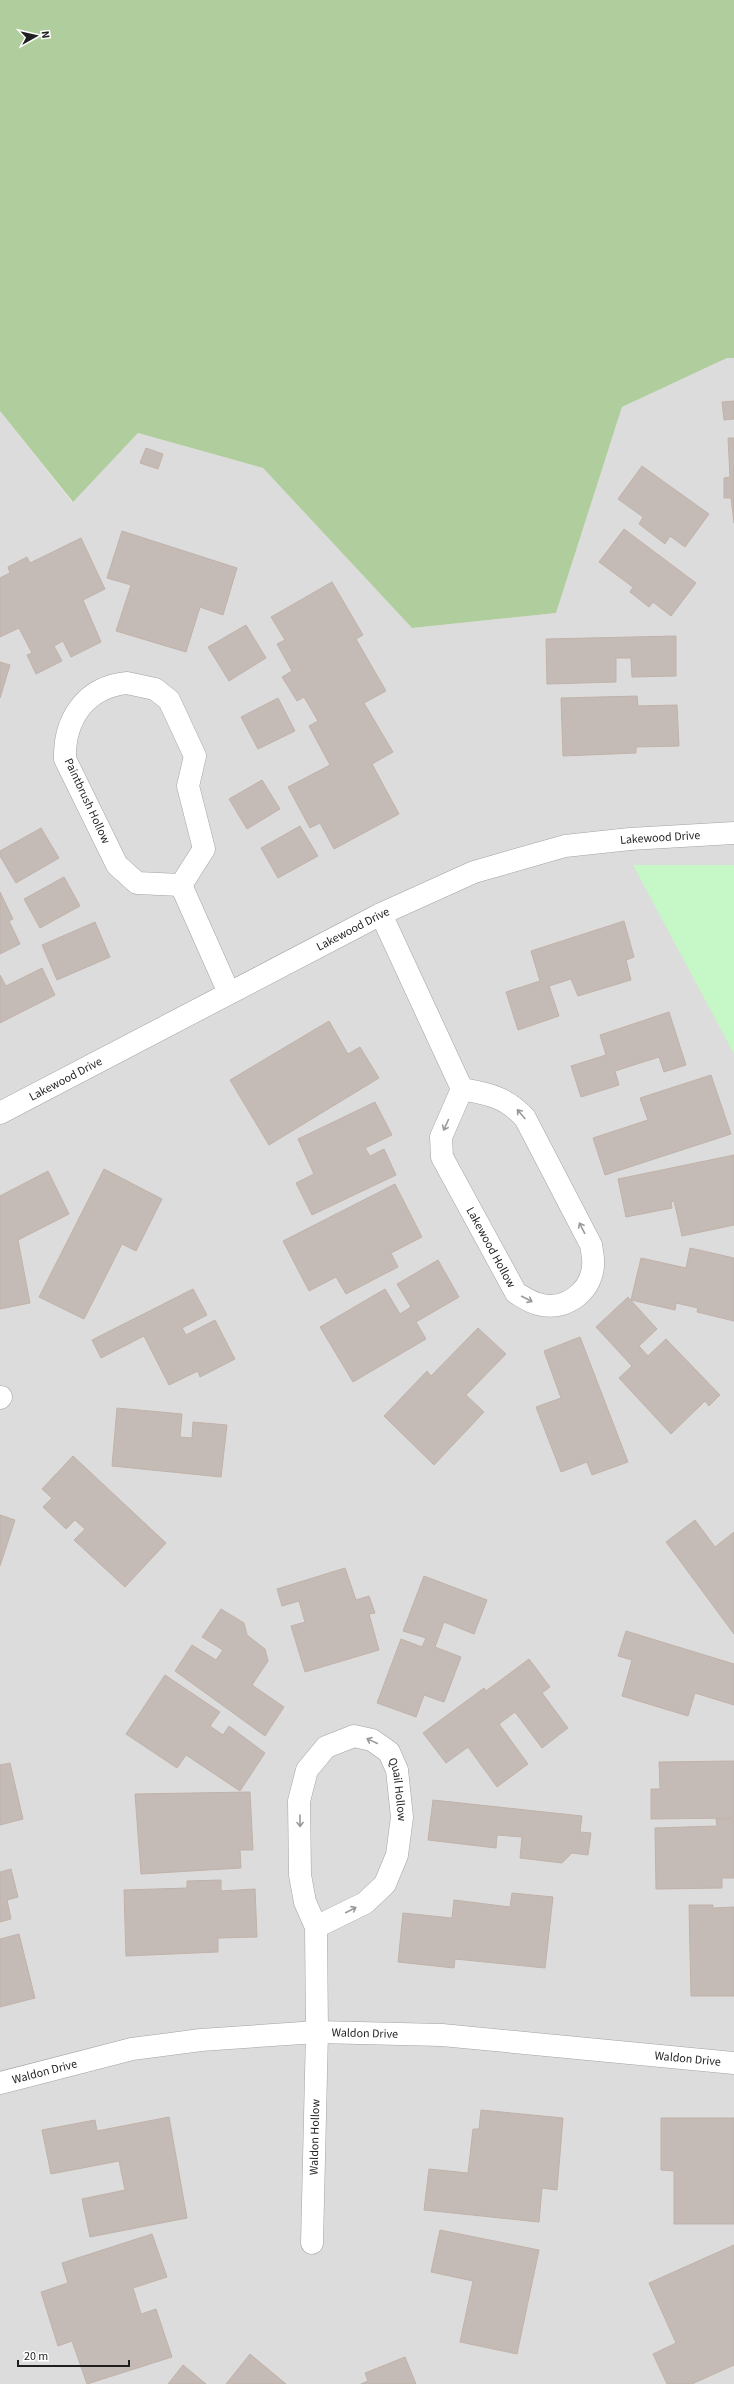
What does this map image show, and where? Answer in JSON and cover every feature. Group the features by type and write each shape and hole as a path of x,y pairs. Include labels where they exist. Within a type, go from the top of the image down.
{"street":[{"name":"Paintbrush Hollow","path":"127,683 155,689 169,700 195,756 188,786 204,849 180,885 137,883 117,865 65,759 65,742 76,711 86,699 114,684 127,683"},
{"name":"Lakewood Drive","path":"0,1113 381,914 474,872 565,846 630,839 734,833"},
{"path":"180,885 229,993"},
{"path":"381,914 462,1090"},
{"name":"Lakewood Hollow","path":"462,1090 489,1094 513,1105 525,1118 591,1245 593,1266 588,1286 575,1298 558,1306 538,1305 516,1293 501,1266 442,1157 441,1137 462,1090"},
{"name":"Quail Hollow","path":"316,1927 364,1903 375,1894 385,1884 397,1855 402,1817 397,1770 389,1752 372,1740 354,1736 326,1747 307,1770 299,1801 300,1875 305,1902 316,1927 317,2032"},
{"name":"Waldon Drive","path":"0,2083 132,2049 201,2040 317,2032 442,2035 734,2063"},
{"name":"Waldon Hollow","path":"312,2243 317,2032"}],"shaded area":[{"path":"727,358 734,358 734,2384 0,2384 0,411 72,502 138,433 263,468 412,628 556,613 622,407"}],"green space":[{"path":"0,0 734,0 734,358 727,358 622,407 556,613 412,628 263,468 138,433 73,502 0,411"},
{"path":"633,865 734,865 734,1054"}],"building":[{"path":"734,401 734,419 724,420 722,402"},
{"path":"728,438 734,438 734,523 731,498 724,498 724,478 730,477"},
{"path":"146,448 163,454 158,469 140,463"},
{"path":"642,466 709,514 685,547 670,536 665,544 639,524 643,517 618,499"},
{"path":"624,529 696,583 671,616 653,602 649,607 630,592 633,587 599,562"},
{"path":"122,531 237,568 223,615 200,607 186,652 116,631 131,585 107,578"},
{"path":"81,538 105,589 83,600 101,642 71,657 63,641 54,646 62,661 36,674 27,655 32,653 19,628 0,637 0,578 10,573 8,567 27,557 30,563"},
{"path":"332,582 363,635 356,639 386,691 364,703 393,752 372,764 399,814 334,849 320,823 310,828 288,787 330,765 309,726 318,721 304,697 297,701 282,677 292,671 277,644 285,640 271,617"},
{"path":"246,625 266,658 229,681 208,647"},
{"path":"676,636 676,676 632,677 631,658 616,658 616,682 547,684 546,639"},
{"path":"0,662 10,665 0,698"},
{"path":"637,696 638,706 677,705 679,746 636,747 636,753 563,756 561,698"},
{"path":"278,698 295,731 258,749 241,717"},
{"path":"262,780 280,809 247,829 229,799"},
{"path":"300,826 318,856 278,878 261,848"},
{"path":"41,828 59,858 16,883 0,856 0,851"},
{"path":"64,877 80,906 40,928 24,899"},
{"path":"0,892 13,919 9,921 20,944 0,954"},
{"path":"624,921 634,957 626,960 631,980 578,996 571,979 549,986 559,1016 518,1030 506,992 540,981 531,951"},
{"path":"95,922 110,957 57,980 42,945"},
{"path":"42,968 55,995 0,1023 0,975 6,986"},
{"path":"669,1012 686,1065 664,1072 659,1057 615,1071 619,1085 581,1097 571,1066 606,1055 600,1035"},
{"path":"329,1021 348,1054 360,1047 379,1078 269,1145 230,1080"},
{"path":"711,1075 731,1134 605,1175 593,1138 648,1120 640,1098"},
{"path":"375,1102 392,1135 365,1148 370,1156 384,1149 396,1175 312,1215 296,1183 314,1174 298,1139"},
{"path":"734,1155 734,1225 682,1236 674,1201 671,1202 672,1208 626,1217 618,1179"},
{"path":"104,1169 162,1199 136,1251 122,1244 84,1319 39,1297"},
{"path":"48,1171 69,1214 18,1240 30,1303 0,1309 0,1196"},
{"path":"395,1184 422,1237 391,1253 398,1267 346,1294 336,1277 309,1291 283,1241"},
{"path":"690,1248 734,1258 734,1321 697,1312 698,1308 676,1303 675,1310 631,1300 641,1258 686,1268"},
{"path":"438,1260 459,1297 416,1322 426,1339 353,1382 320,1327 385,1289 400,1314 411,1307 397,1284"},
{"path":"193,1289 207,1315 182,1328 186,1335 215,1320 235,1359 200,1377 198,1371 169,1385 144,1336 101,1358 92,1340"},
{"path":"628,1297 657,1329 639,1346 648,1356 666,1339 720,1395 709,1406 705,1401 671,1434 619,1378 632,1366 596,1327"},
{"path":"478,1328 506,1354 466,1395 484,1412 434,1465 384,1416 427,1371 431,1376"},
{"path":"580,1337 628,1462 592,1475 587,1462 561,1472 536,1407 561,1398 544,1351"},
{"path":"117,1408 182,1414 180,1437 192,1438 193,1422 227,1425 221,1477 112,1466"},
{"path":"73,1456 166,1543 125,1587 74,1540 85,1529 75,1520 66,1529 43,1507 52,1498 42,1489"},
{"path":"0,1515 15,1520 0,1566"},
{"path":"695,1520 715,1547 734,1532 734,1634 666,1542"},
{"path":"345,1568 356,1600 369,1596 375,1613 369,1614 379,1650 305,1672 291,1626 305,1622 299,1601 282,1606 277,1589"},
{"path":"424,1576 487,1600 474,1634 444,1622 435,1647 461,1657 444,1702 424,1695 416,1717 377,1703 401,1639 422,1647 426,1638 403,1631"},
{"path":"221,1609 244,1623 247,1635 265,1649 268,1661 252,1685 284,1707 265,1736 175,1671 192,1645 216,1660 223,1650 202,1637"},
{"path":"626,1631 734,1664 734,1705 695,1693 688,1716 622,1696 632,1660 618,1656"},
{"path":"529,1659 550,1687 542,1693 568,1728 542,1748 515,1712 499,1724 528,1764 497,1787 468,1747 446,1763 423,1733 484,1688 486,1691"},
{"path":"165,1675 220,1712 210,1726 223,1735 229,1726 265,1753 240,1791 186,1755 177,1768 126,1734"},
{"path":"734,1761 734,1818 651,1819 651,1789 660,1789 659,1762"},
{"path":"10,1763 23,1819 0,1825 0,1765"},
{"path":"250,1792 253,1850 240,1850 241,1868 141,1874 135,1794"},
{"path":"433,1800 582,1816 580,1832 591,1833 588,1855 572,1853 562,1863 520,1858 522,1837 497,1835 496,1848 428,1840"},
{"path":"716,1819 734,1819 734,1878 722,1878 722,1888 656,1889 655,1828 717,1826"},
{"path":"11,1869 18,1897 7,1900 11,1919 0,1922 0,1872"},
{"path":"221,1880 221,1891 255,1889 257,1937 218,1938 218,1952 126,1956 124,1890 187,1888 187,1881"},
{"path":"512,1893 553,1897 545,1968 455,1959 454,1968 398,1962 403,1913 452,1918 454,1900 510,1907"},
{"path":"689,1905 713,1905 713,1908 734,1907 734,1996 691,1996"},
{"path":"19,1934 35,1998 0,2007 0,1939"},
{"path":"481,2110 563,2118 557,2190 542,2188 539,2222 424,2210 429,2169 468,2173 473,2129 479,2129"},
{"path":"169,2117 187,2218 90,2237 82,2199 125,2190 119,2161 51,2174 42,2130 95,2120 97,2131"},
{"path":"661,2118 734,2118 734,2224 674,2224 674,2171 661,2170"},
{"path":"440,2230 539,2250 517,2354 460,2342 473,2281 431,2272"},
{"path":"152,2234 167,2277 133,2288 141,2314 156,2309 172,2357 87,2384 72,2341 58,2346 41,2292 68,2283 62,2263"},
{"path":"734,2245 734,2365 692,2384 667,2384 653,2354 676,2343 649,2283"},
{"path":"250,2354 286,2384 226,2384"},
{"path":"405,2357 416,2384 361,2384 368,2381 365,2373"},
{"path":"183,2365 206,2384 168,2384"}]}
